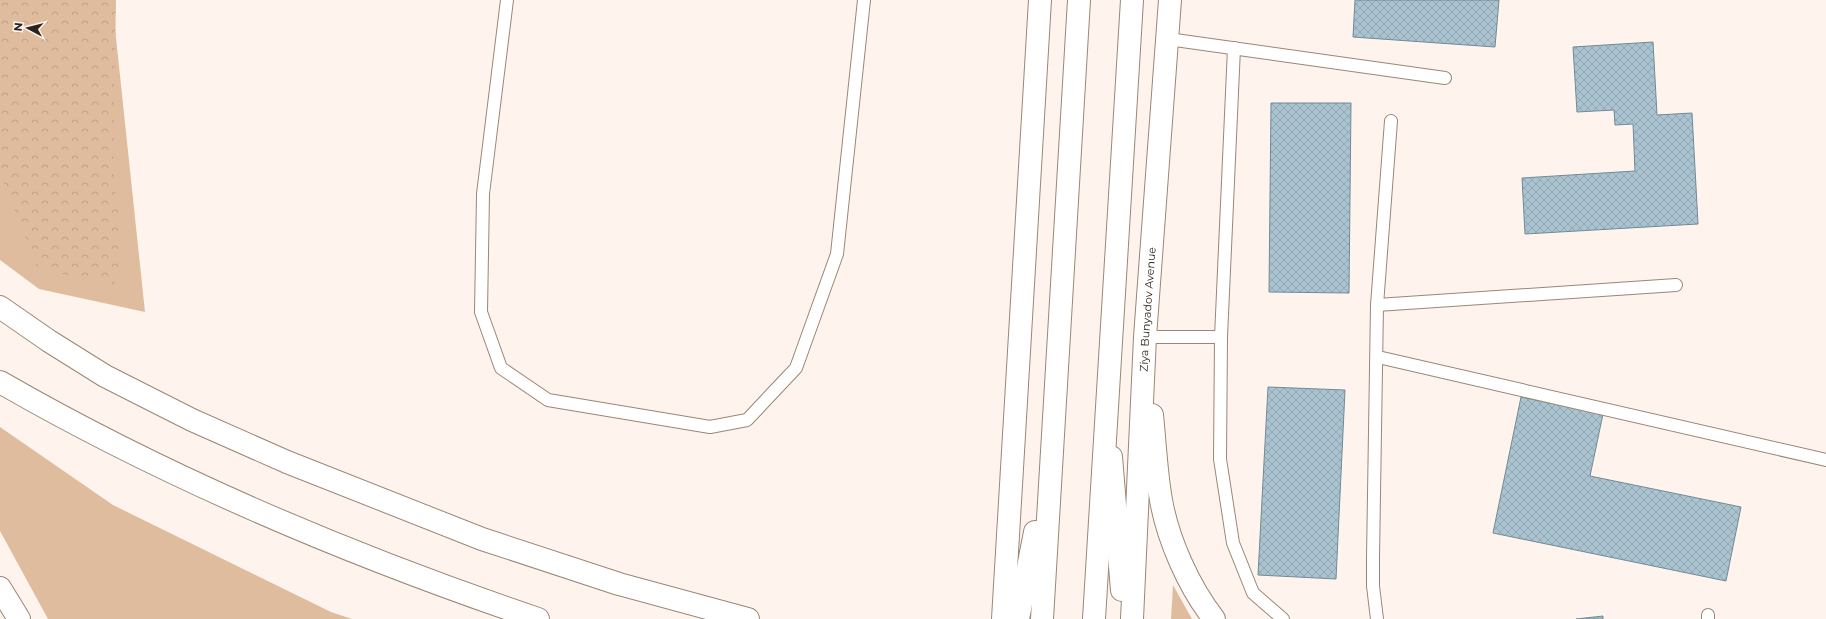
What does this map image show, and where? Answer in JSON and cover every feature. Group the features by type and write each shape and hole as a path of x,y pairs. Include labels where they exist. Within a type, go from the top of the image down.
{"main road":[{"path":"1003,619 1040,0"},
{"path":"1042,619 1079,0"},
{"path":"1094,619 1132,0"},
{"path":"1130,35 1138,0"},
{"name":"Ziya Bunyadov Avenue","path":"1132,619 1144,337 1170,0"},
{"path":"0,308 105,376 192,420 287,462 482,539 619,584 748,619"},
{"path":"1144,337 1161,500 1171,538 1184,569 1214,619"},
{"path":"0,382 85,428 194,483 372,559 459,592 538,619"},
{"path":"1107,414 1124,619"},
{"path":"1018,619 1052,453"},
{"path":"0,588 19,619"}],"lane":[{"path":"507,0 483,194 481,312 501,368 548,400 710,427 747,420 796,368 837,254 864,0"},
{"path":"1168,38 1445,78"},
{"path":"1234,48 1221,337 1220,459 1233,543 1253,593 1283,619"},
{"path":"1377,619 1373,586 1373,558 1378,357 1377,305 1391,121"},
{"path":"1377,305 1676,284"},
{"path":"1144,337 1221,337"},
{"path":"1378,357 1826,460"}],"green space":[{"path":"0,0 112,0 145,312 39,289 0,260"},
{"path":"0,0 116,0 113,166 122,249 114,285 38,269 0,174"},
{"path":"0,427 113,505 331,612 352,619 48,619 0,531"},
{"path":"1173,585 1192,619 1171,619"}],"building":[{"path":"1355,0 1499,0 1495,47 1353,37"},
{"path":"1653,42 1657,115 1692,113 1698,224 1525,234 1522,178 1635,171 1633,124 1615,125 1614,110 1577,112 1573,47"},
{"path":"1271,103 1351,103 1349,293 1269,292"},
{"path":"1268,387 1345,390 1336,579 1258,575"},
{"path":"1521,397 1603,414 1590,476 1741,507 1726,581 1493,533"},
{"path":"1603,616 1603,619 1576,619"}]}
